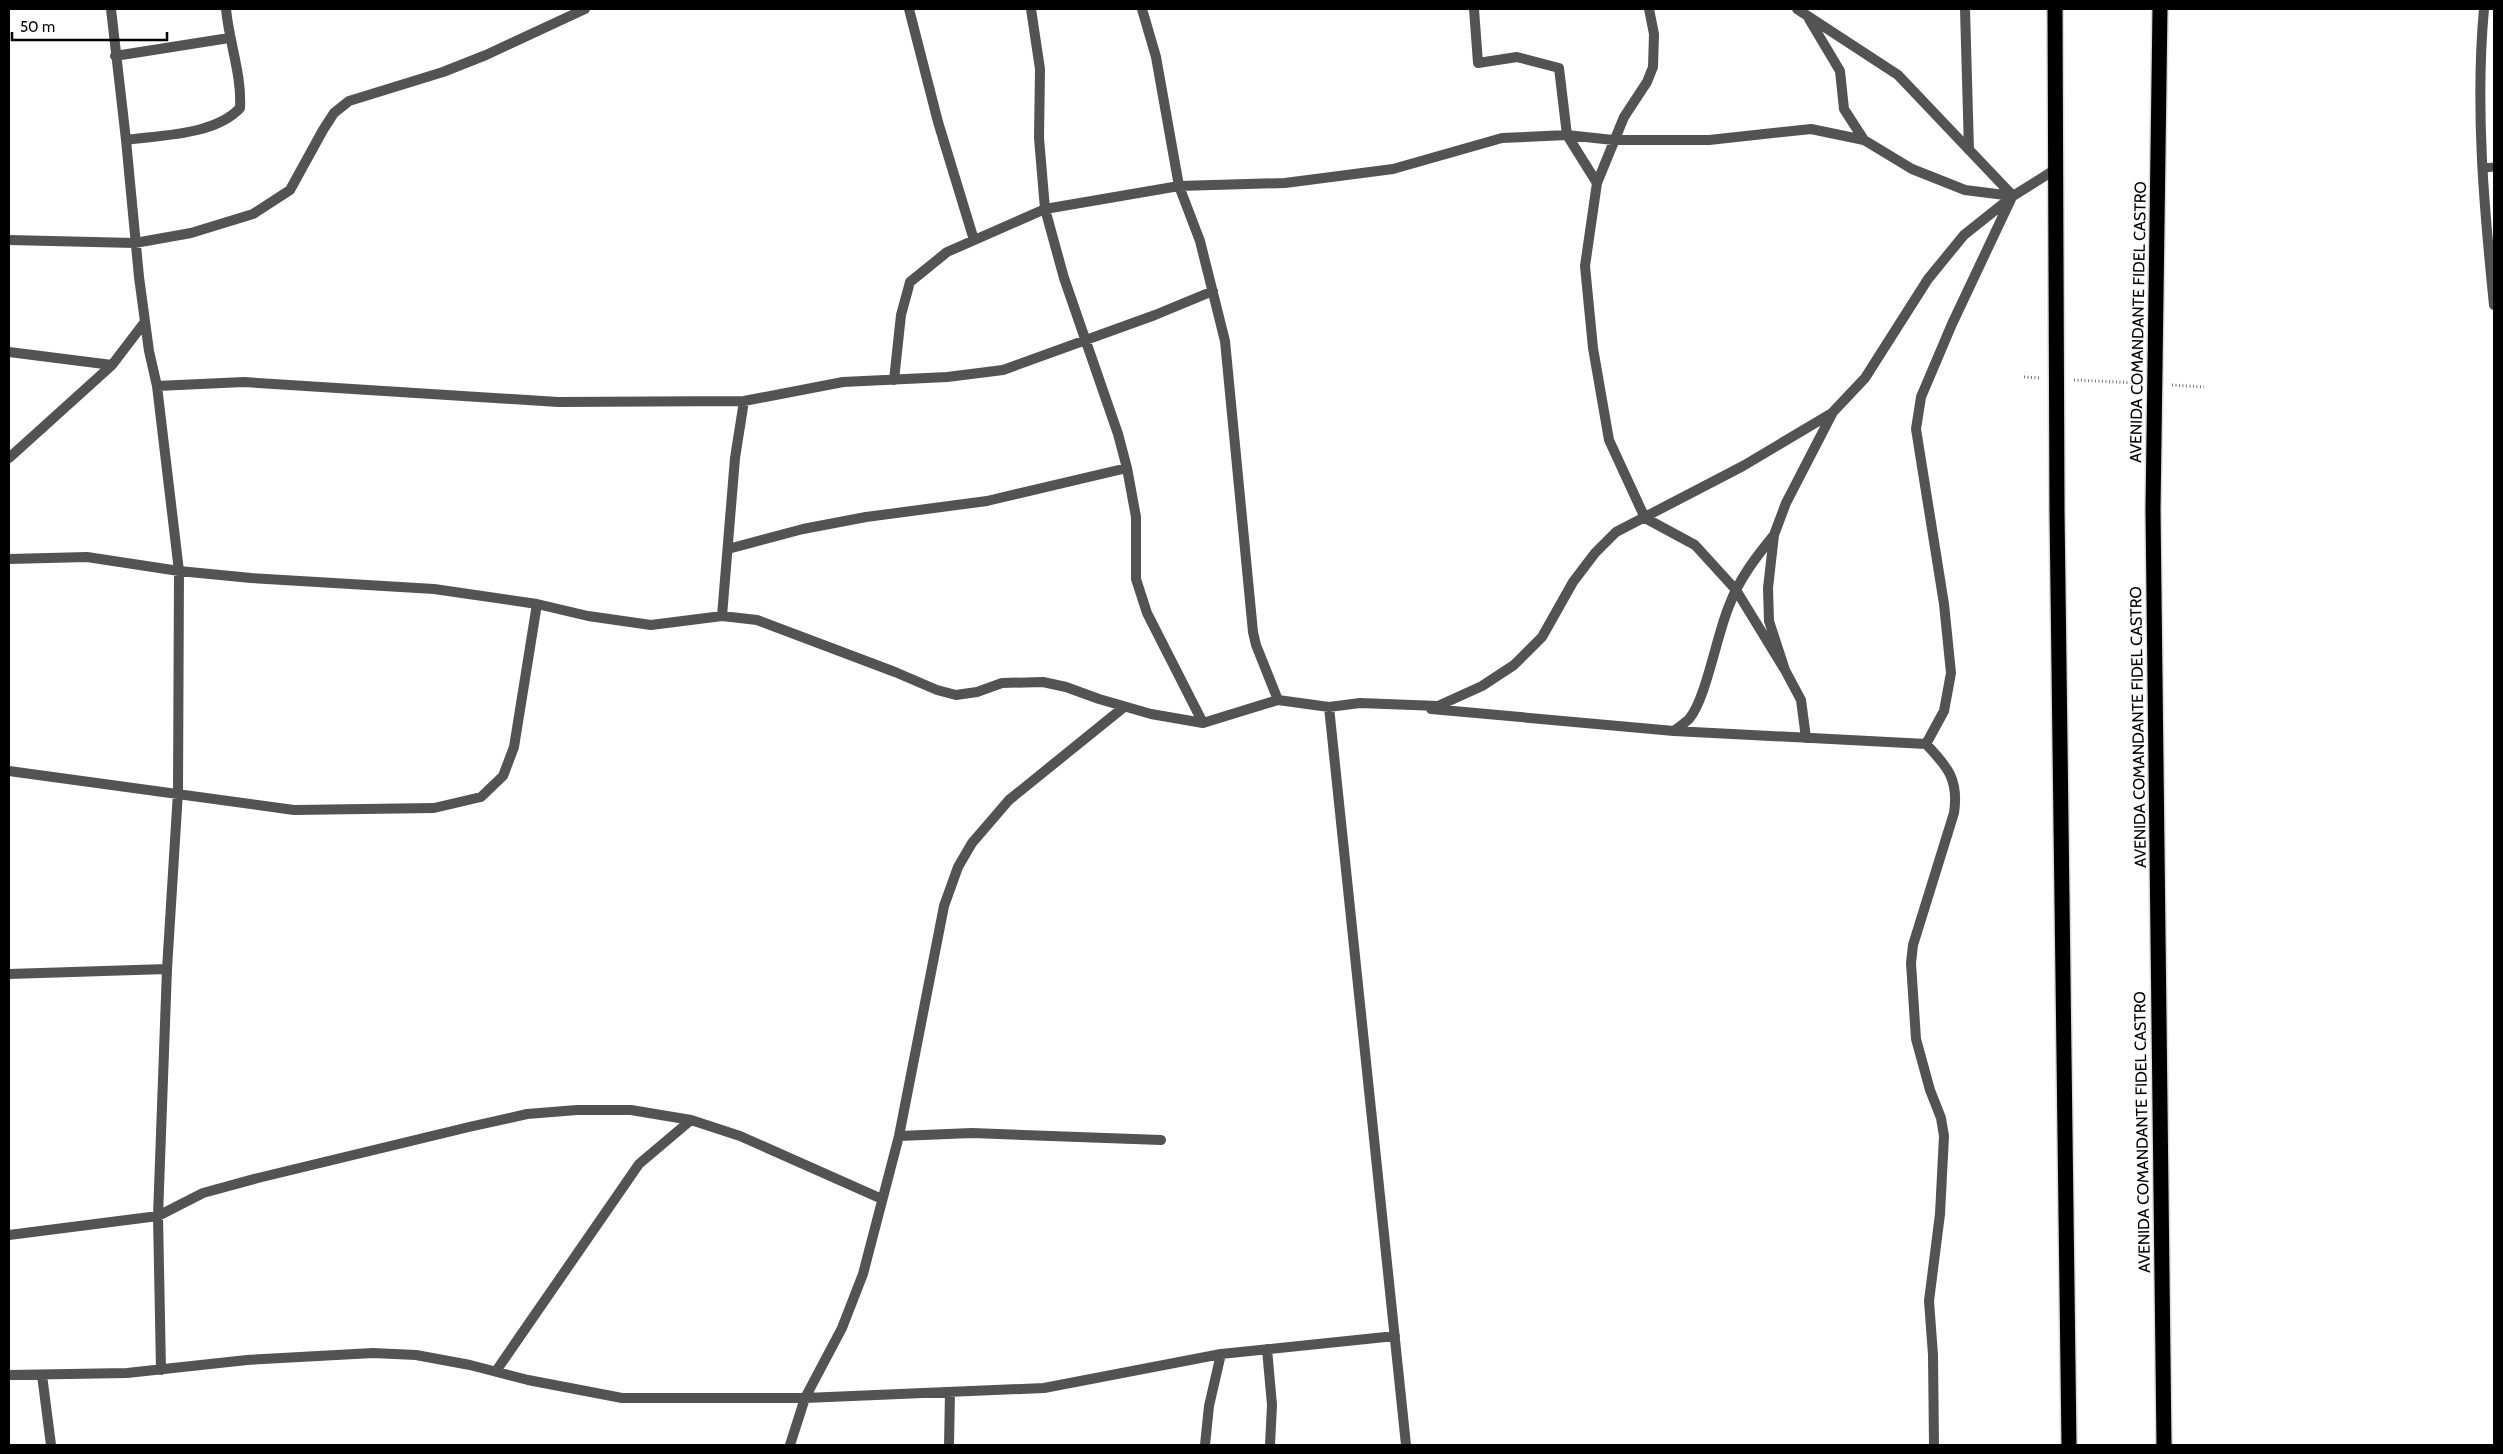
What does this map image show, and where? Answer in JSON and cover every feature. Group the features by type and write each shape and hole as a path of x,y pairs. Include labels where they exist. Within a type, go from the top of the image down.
{"highway":[{"path":"2055,9 2057,511 2069,1445"},
{"name":"AVENIDA COMANDANTE FIDEL CASTRO","path":"2160,9 2153,510 2164,1445"}],"street":[{"path":"111,9 144,322 157,386 180,571 178,792 168,969 158,1216 161,1370"},
{"path":"126,140 200,129 230,118 240,108 241,91 229,38 226,9"},
{"path":"9,240 135,243 191,233 253,214 290,190 323,130 334,113 348,100 443,72 486,55 584,9"},
{"path":"909,9 938,122 974,240"},
{"path":"1031,9 1040,69 1039,138 1045,209 1064,278 1118,434 1127,468 1136,517 1136,579 1147,613 1203,723"},
{"path":"1142,9 1156,57 1179,186 1200,241 1225,341 1253,632 1256,645 1278,700"},
{"path":"1474,9 1478,63 1518,58 1559,68 1567,135 1597,183"},
{"path":"1649,9 1654,34 1653,67 1647,82 1624,117 1597,183 1585,266 1593,348 1609,440 1645,518 1695,545 1736,590 1801,700 1806,738"},
{"path":"1797,9 1898,75 2013,196"},
{"path":"1965,9 1969,150"},
{"path":"2484,9 2480,77 2480,130 2489,168 2494,305"},
{"path":"1807,15 1840,71 1844,110 1864,140"},
{"path":"115,56 229,38"},
{"path":"894,380 901,315 910,282 947,252 1045,209 1179,186 1285,182 1383,170 1502,138 1567,135 1613,140 1709,140 1811,129 1864,140 1912,169 1964,190 2013,196"},
{"path":"9,559 87,557 180,571 314,583 434,590 537,604 588,616 651,625 722,616 757,620 895,672 937,690 956,694 977,692 1002,682 1043,682 1066,687 1150,714 1203,723 1278,700 1329,707 1360,703 1438,706 1482,686 1514,664 1542,636 1573,582 1595,552 1616,532 1743,466 1832,413 1865,378 1928,279 1958,243 2013,196 2056,169"},
{"path":"1926,744 1944,711 1951,673 1944,604 1916,429 1919,405 1952,324 2013,196"},
{"path":"157,386 244,382 558,402 744,401 843,382 947,377 1003,370 1155,315 1213,290"},
{"path":"9,458 112,365 144,322"},
{"path":"9,352 112,365"},
{"path":"722,616 735,458 744,401"},
{"path":"1674,731 1690,718 1698,702 1719,632 1736,590 1749,567 1774,534 1786,503 1832,413"},
{"path":"728,549 803,529 866,517 987,501 1127,468"},
{"path":"1774,534 1768,613 1785,670"},
{"path":"9,771 178,792 294,810 434,808 481,797 503,776 514,747 537,604"},
{"path":"1360,703 1674,731 1926,744 1945,765 1957,794 1948,839 1913,945 1911,963 1916,1039 1930,1090 1941,1118 1944,1136 1940,1214 1929,1301 1934,1355 1934,1445"},
{"path":"790,1445 805,1398 842,1328 863,1274 899,1136 938,928 958,867 972,843 1010,800 1124,707"},
{"path":"1329,707 1406,1445"},
{"path":"9,974 168,969"},
{"path":"9,1236 158,1216 203,1192 527,1114 577,1110 631,1110 691,1120 740,1136 882,1199"},
{"path":"496,1371 639,1164 691,1120"},
{"path":"899,1136 972,1134 1161,1140"},
{"path":"9,1375 161,1370 248,1360 373,1353 416,1355 496,1371 528,1380 622,1398 805,1398 1044,1388 1221,1354 1395,1336"},
{"path":"1267,1349 1272,1405 1270,1445"},
{"path":"1205,1445 1209,1406 1221,1354"},
{"path":"42,1375 51,1445"},
{"path":"950,1392 950,1445"}],"path":[{"path":"2024,377 2043,378"},
{"path":"2071,380 2147,384"},
{"path":"2166,385 2204,387"}]}
